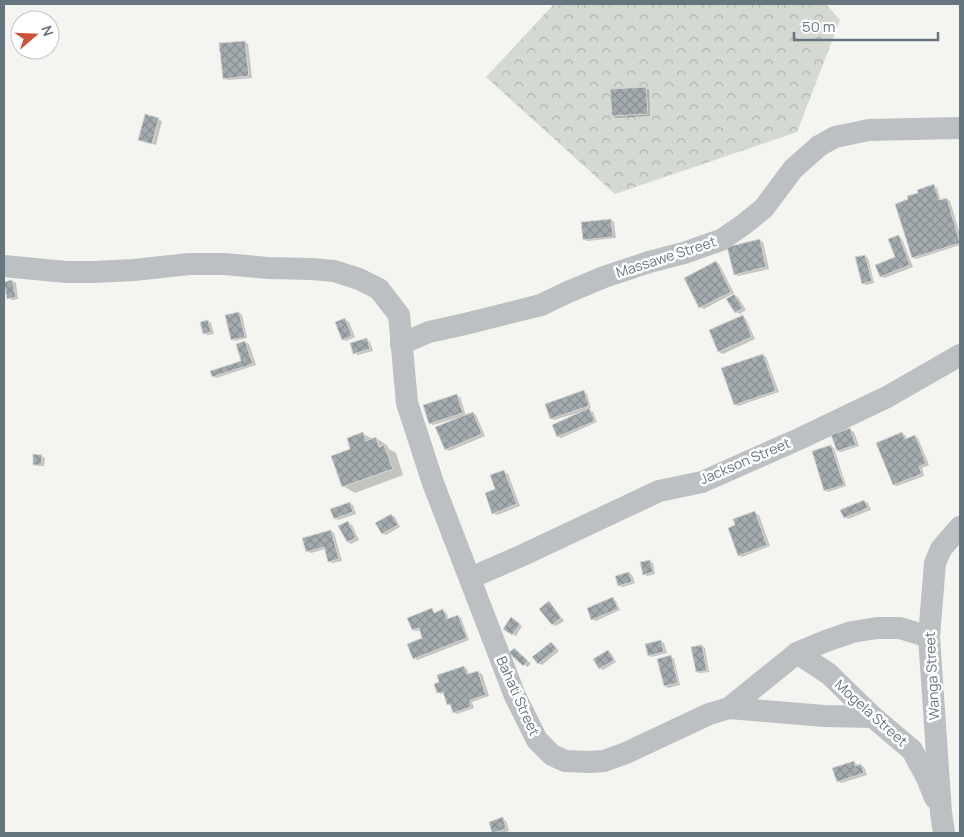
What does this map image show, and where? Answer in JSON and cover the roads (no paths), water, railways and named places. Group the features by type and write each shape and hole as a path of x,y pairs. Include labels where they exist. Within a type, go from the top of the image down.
{"street":[{"name":"Massawe Street","path":"401,344 429,332 541,305 604,277 721,240 764,208 793,169 819,146 836,137 869,130 960,128"},
{"name":"Bahati Street","path":"4,266 66,272 134,270 190,264 312,269 359,278 379,289 399,315 407,403 433,483 515,696 537,740 552,755 565,761 604,761 626,753 709,714 729,708 815,715 873,717"},
{"name":"Jackson Street","path":"470,578 659,491 702,482 887,397 960,356"},
{"name":"Wanga Street","path":"943,823 929,637 935,563 940,549 960,527"},
{"path":"729,708 797,653 826,640 876,628 900,628 929,637"},
{"name":"Mogela Street","path":"797,653 829,674 873,717 912,750 926,778 943,823"}]}
